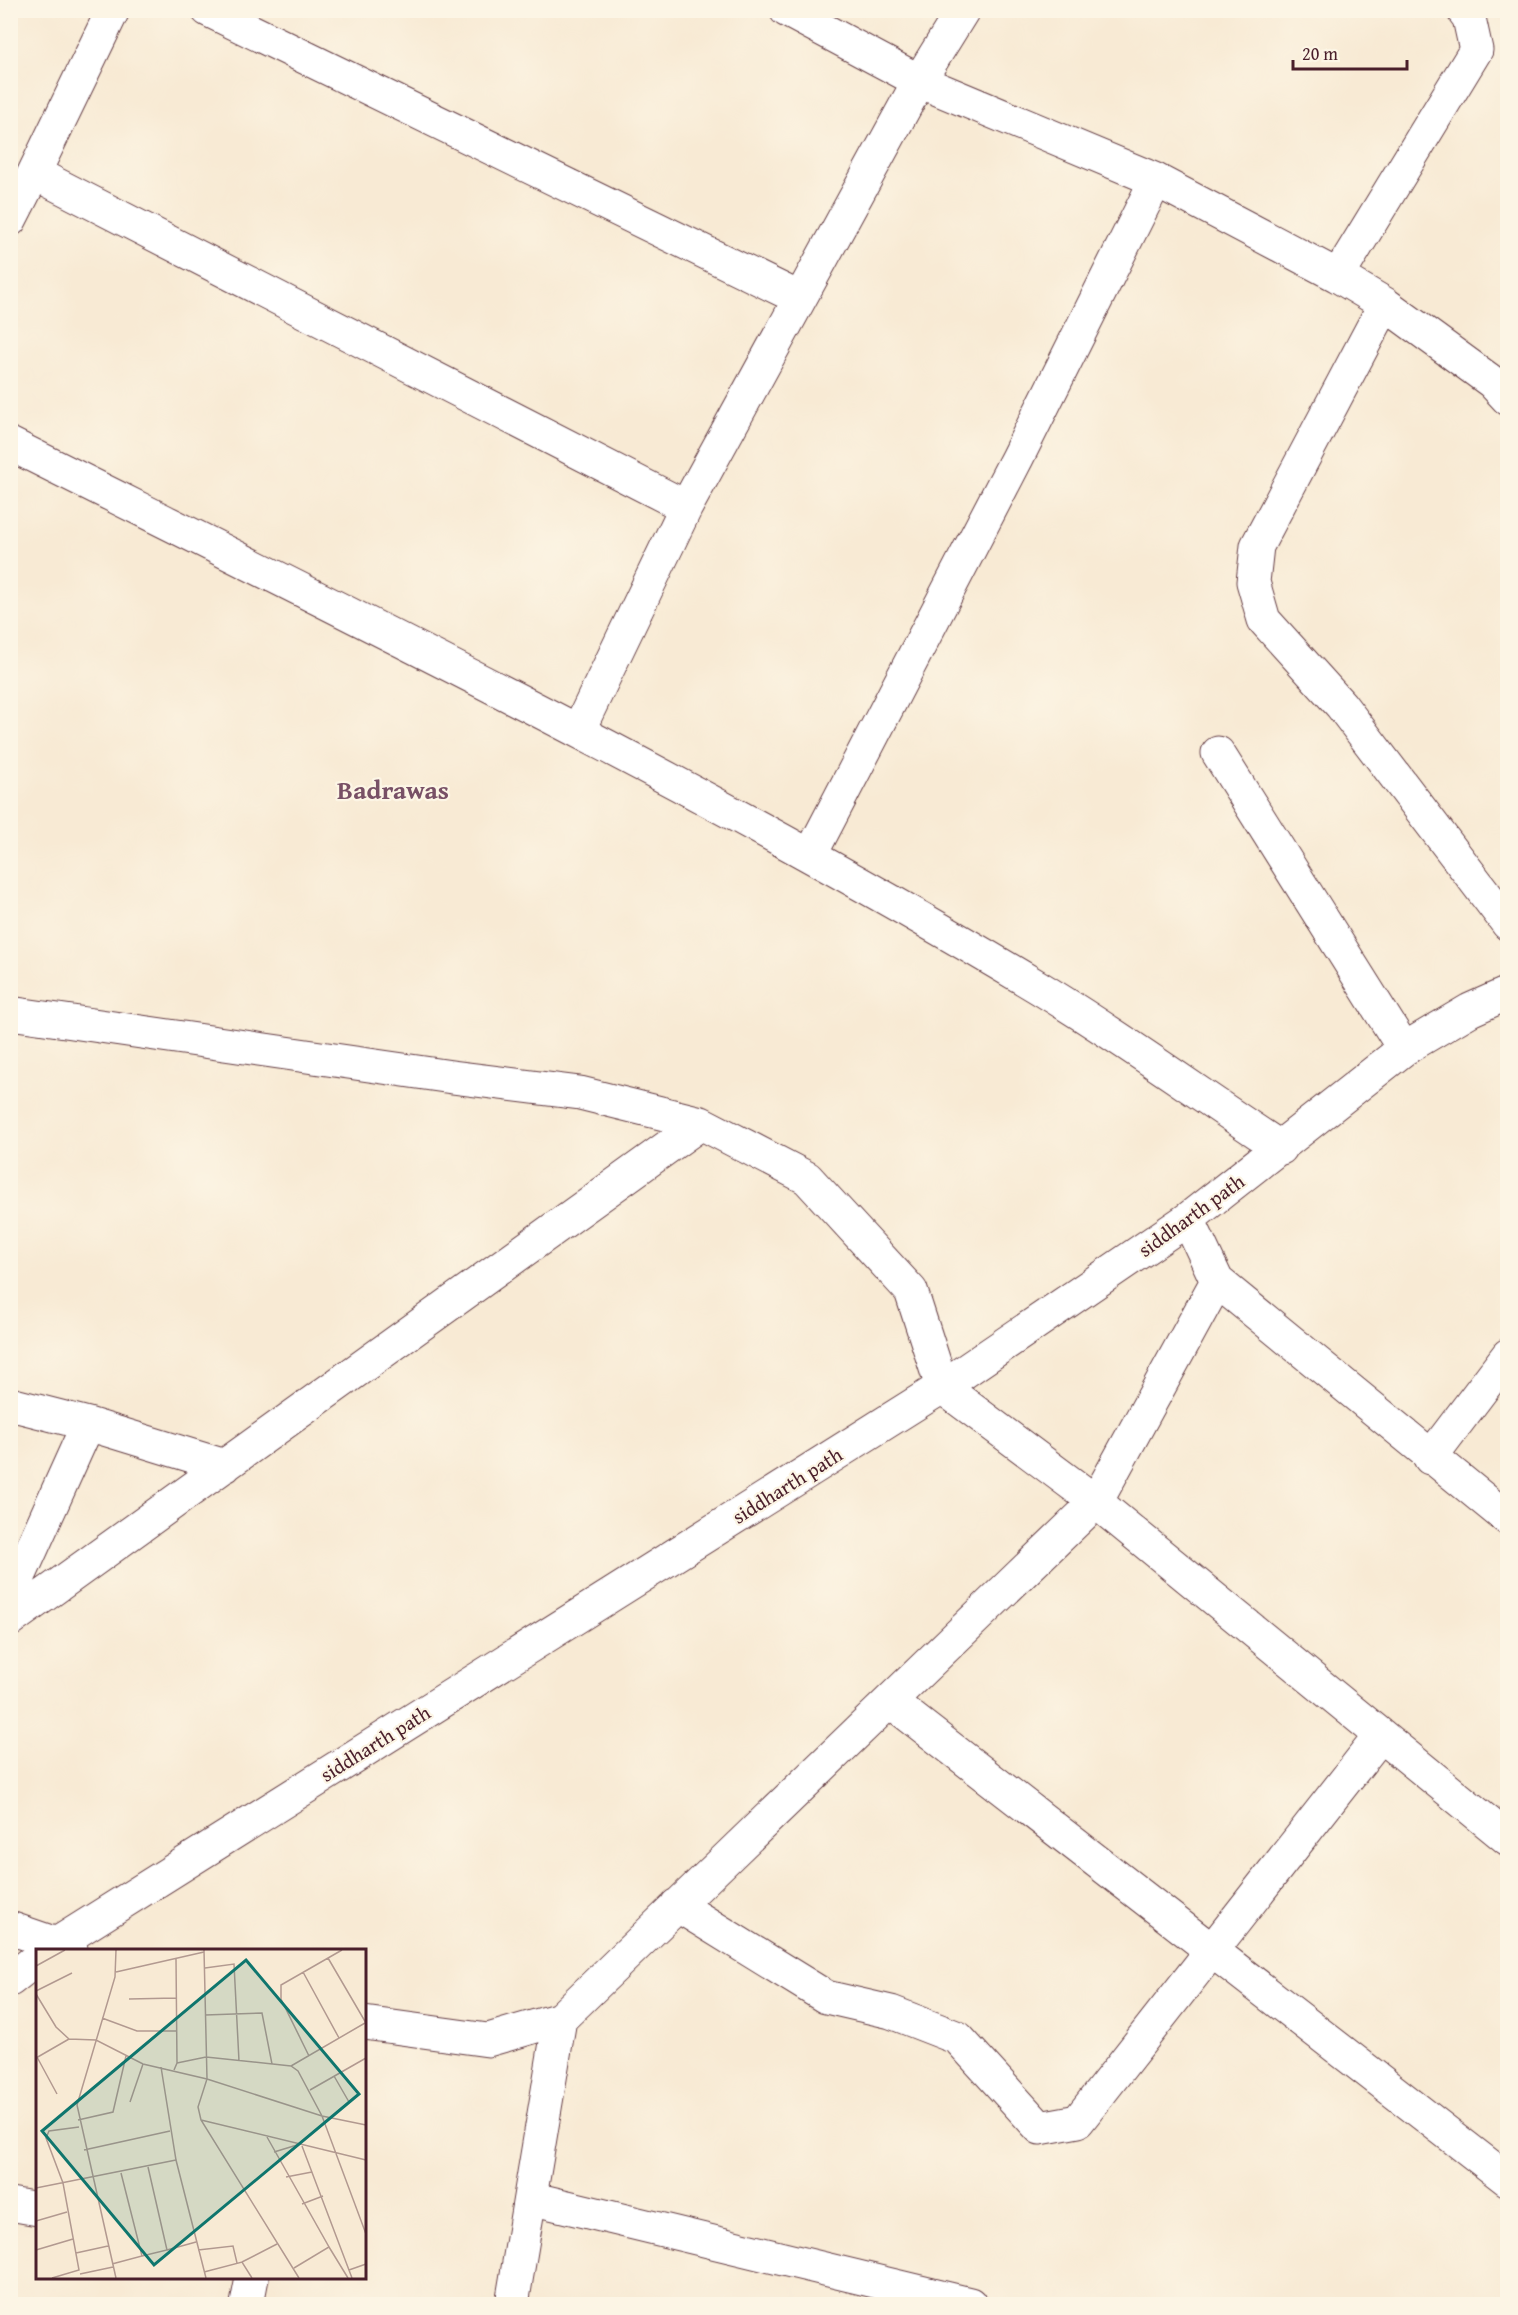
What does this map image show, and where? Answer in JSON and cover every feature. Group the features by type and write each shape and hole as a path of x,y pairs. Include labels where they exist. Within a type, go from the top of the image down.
{"street":[{"path":"10,220 113,10"},
{"path":"207,10 799,298"},
{"path":"786,10 919,81 1156,180 1338,276 1385,304 1492,382 1508,399"},
{"path":"579,729 686,507 919,81 963,10"},
{"path":"1338,276 1476,50 1469,18 1463,10"},
{"path":"34,173 686,507"},
{"path":"811,854 1017,458 1156,180"},
{"path":"1385,304 1257,546 1253,582 1264,620 1348,714 1508,924"},
{"path":"10,444 579,729 811,854 1041,989 1281,1148"},
{"path":"1218,753 1404,1049"},
{"name":"siddharth path","path":"57,1949 942,1387 1188,1219 1404,1049 1470,1010 1508,993"},
{"path":"10,1013 440,1076 580,1093 701,1123 807,1178 910,1292 942,1387 1096,1502 1508,1839"},
{"path":"10,1620 701,1123"},
{"path":"1188,1219 1217,1281 1430,1458 1508,1519"},
{"path":"366,2023 488,2040 560,2019 1096,1502 1217,1281"},
{"path":"1430,1458 1508,1355"},
{"path":"10,1404 88,1424 225,1466"},
{"path":"10,1597 88,1424"},
{"path":"890,1701 1508,2180"},
{"path":"678,1905 826,1997 891,2012 958,2038 1040,2128 1078,2121 1381,1735"},
{"path":"10,1928 50,1949"},
{"name":"siddharth path","path":"10,1980 36,1963"},
{"path":"512,2304 560,2019"},
{"path":"530,2198 970,2304"},
{"path":"10,2204 36,2209"},
{"path":"247,2304 252,2279"}],"district":[{"name":"Badrawas","path":"393,789"}]}
